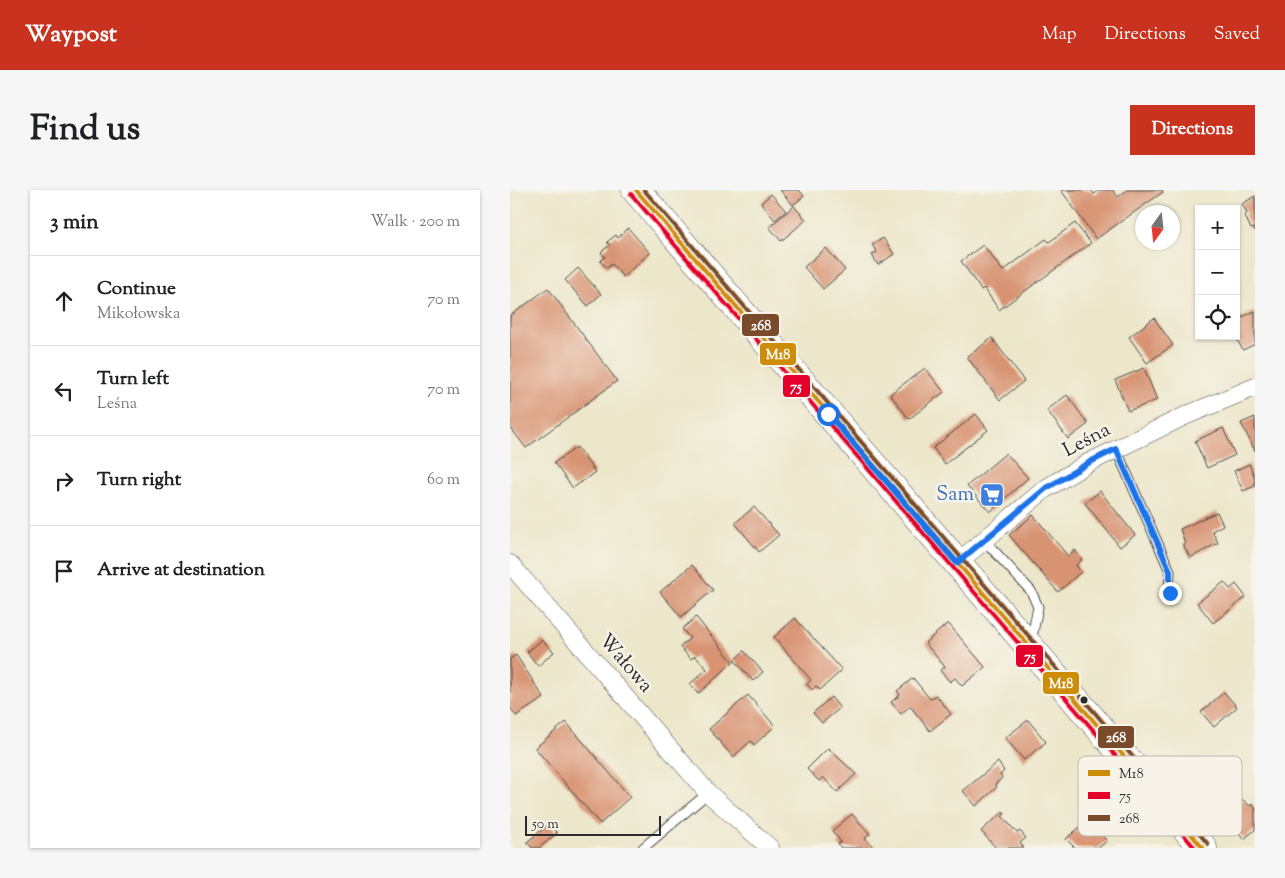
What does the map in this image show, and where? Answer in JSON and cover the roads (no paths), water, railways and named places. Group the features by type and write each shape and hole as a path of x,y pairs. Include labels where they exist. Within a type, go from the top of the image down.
{"main road":[{"path":"636,190 1124,756"},
{"path":"1193,836 1203,848"}],"street":[{"name":"Leśna","path":"957,563 1045,489 1090,462 1186,415 1255,387"},
{"name":"Wałowa","path":"510,564 708,793 770,848"}],"lane":[{"path":"1116,449 1170,571 1170,593 1173,596"},
{"path":"985,541 1031,592 1038,607 1030,647"},
{"path":"643,848 708,793"}],"place":[{"name":"Sam","path":"992,495"}]}
